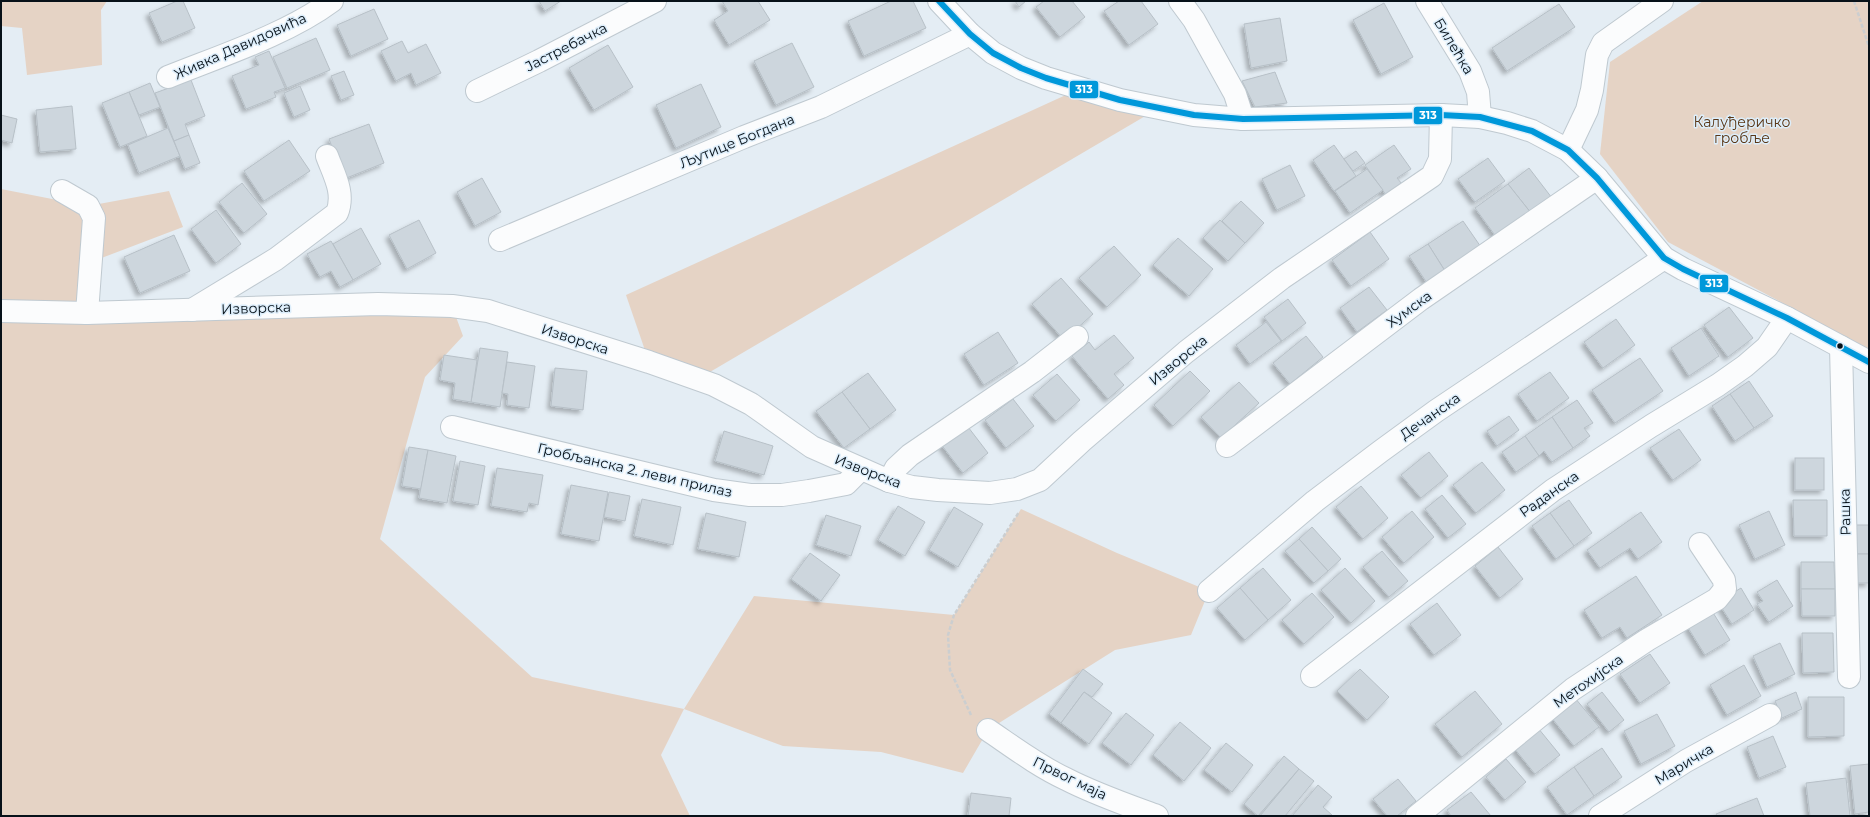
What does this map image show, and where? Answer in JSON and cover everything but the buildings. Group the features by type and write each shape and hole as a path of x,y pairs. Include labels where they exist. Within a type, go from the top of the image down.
{"street":[{"name":"Живка Давидовића","path":"168,77 261,39 313,14 332,1"},
{"name":"Јастребачка","path":"477,91 539,62 655,1"},
{"path":"939,1 970,34 993,53 1021,68 1046,78 1120,100 1194,115 1243,119 1441,116 1480,117 1507,123 1532,131 1568,150 1597,178 1664,258 1683,269 1787,318 1869,362"},
{"path":"1180,1 1194,20 1235,94 1243,119"},
{"name":"Билећка","path":"1427,1 1470,71 1478,92 1480,117"},
{"path":"1568,150 1587,110 1592,90 1597,54 1603,43 1662,1"},
{"name":"Љутице Богдана","path":"500,240 737,140 821,107 970,34"},
{"name":"Изворска","path":"1,311 87,313 191,311 378,304 452,306 488,311 649,362 714,385 751,404 812,447 889,482 932,490 990,493 1017,489 1040,480 1082,441 1186,352 1282,278 1432,176 1440,159 1441,116"},
{"name":"Изворска","path":"191,311 276,259 337,213 341,203 340,193 326,156"},
{"name":"Хумска","path":"1227,446 1421,299 1597,178"},
{"path":"62,191 88,206 94,218 87,313"},
{"name":"Дечанска","path":"1209,591 1316,501 1381,451 1443,407 1664,258"},
{"name":"Раданска","path":"1312,676 1553,490 1651,426 1718,385 1745,366 1767,347 1787,318"},
{"path":"889,482 896,468 910,455 1032,372 1077,337"},
{"name":"Рашка","path":"1841,347 1849,677"},
{"name":"Гробљанска 2. леви прилаз","path":"452,428 714,490 750,495 782,495 833,487 846,484 860,470"},
{"name":"Метохијска","path":"1418,816 1573,689 1647,640 1718,599 1725,590 1724,580 1700,544"},
{"name":"Маричка","path":"1600,816 1686,762 1770,715"},
{"name":"Првог маја","path":"980,725 1037,763 1066,780 1128,811 1157,816"}],"path":[{"path":"1854,1 1869,47"},
{"path":"980,725 950,670 948,635 954,615 1021,509"}],"green space":[{"path":"1,1 107,1 101,10 102,65 27,75 22,28 1,26"},
{"name":"Калуђеричко гробље","path":"1703,1 1869,1 1869,349 1668,242 1600,154 1610,62"},
{"path":"1079,89 1159,108 698,379 649,362 626,295"},
{"path":"1,189 88,206 169,191 183,227 91,262 87,313 452,306 463,336 425,377 380,539 532,677 684,709 661,755 690,816 1,816"},
{"path":"1021,509 1117,553 1209,591 1191,635 1115,650 988,730 963,773 881,752 783,746 684,709 754,596 954,615"}],"transit line":[{"name":"313","path":"939,1 970,34 993,53 1021,68 1046,78 1120,100 1194,115 1243,119 1441,115 1480,117 1532,131 1568,150 1597,178 1664,258 1683,269 1787,318 1869,362"}]}
